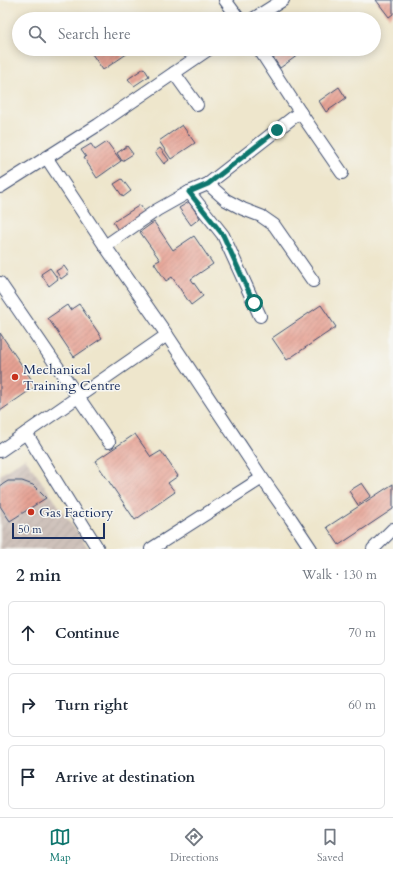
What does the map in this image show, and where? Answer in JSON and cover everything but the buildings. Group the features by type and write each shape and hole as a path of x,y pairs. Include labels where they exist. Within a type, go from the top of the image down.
{"street":[{"path":"226,0 234,12"},
{"path":"264,12 283,0"},
{"path":"0,187 98,125 199,56"},
{"path":"264,56 342,173"},
{"path":"174,73 197,104"},
{"path":"105,246 157,210 189,192 208,184 300,112"},
{"path":"46,157 311,549"},
{"path":"208,184 226,200 261,216 274,225 313,281"},
{"path":"189,192 223,235 260,316"},
{"path":"0,283 109,442"},
{"path":"0,451 167,335"},
{"path":"26,433 98,549"},
{"path":"151,549 262,478"},
{"path":"373,549 393,529"}],"shaded area":[{"name":"Gas Factiory","path":"25,458 89,549 0,549 0,475"}],"place":[{"name":"Mechanical Training Centre","path":"15,377"},
{"name":"Gas Factiory","path":"31,512"}],"route":[{"path":"254,303 223,235 189,192 208,184 277,130"}]}
